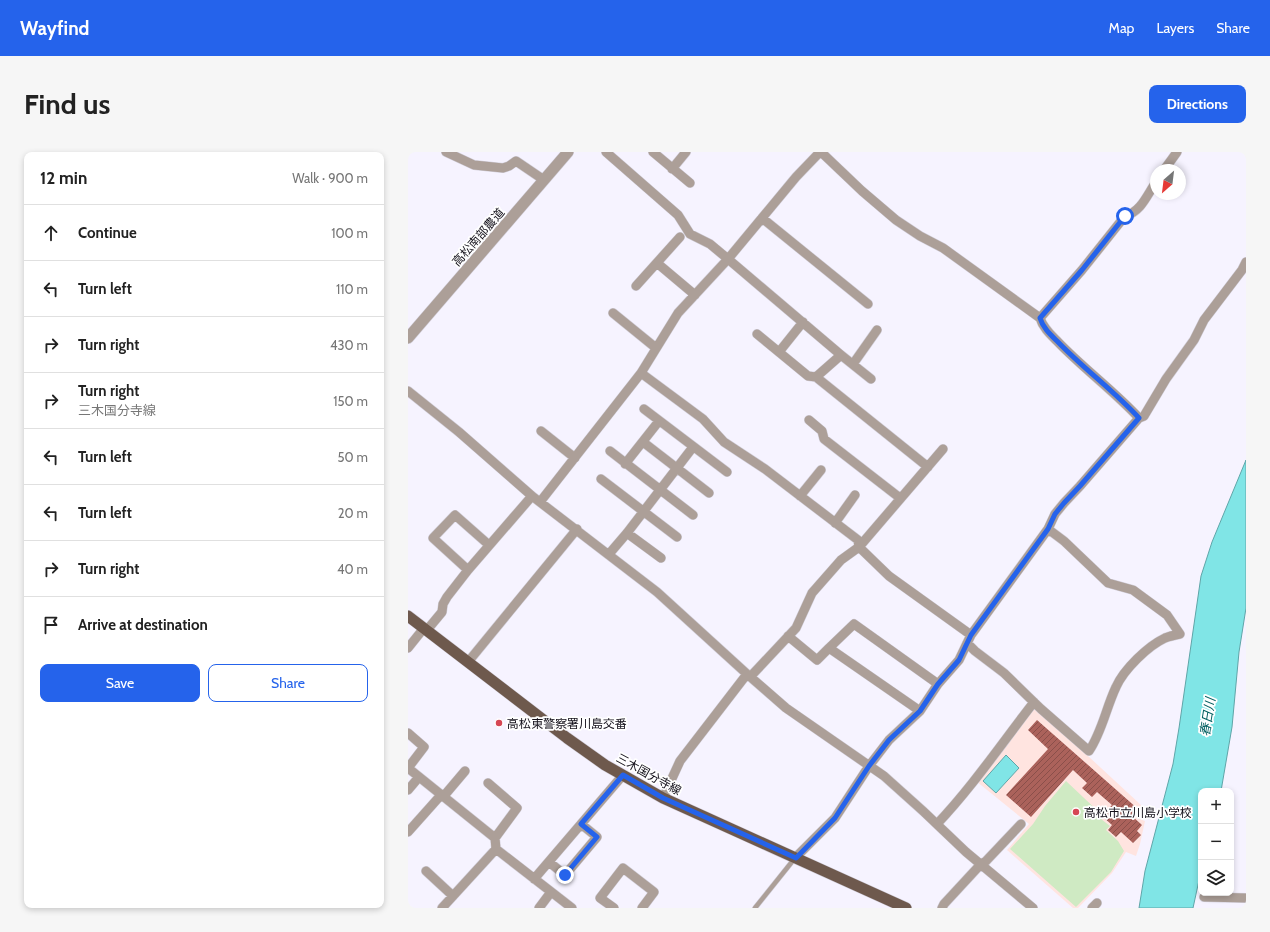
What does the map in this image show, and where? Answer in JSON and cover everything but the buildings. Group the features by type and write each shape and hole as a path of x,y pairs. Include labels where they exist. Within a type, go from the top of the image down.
{"main road":[{"name":"三木国分寺線","path":"408,616 567,738 605,765 663,798 906,908"}],"street":[{"path":"446,152 474,165 502,168 509,166 516,161 544,180"},
{"name":"高松南部農道","path":"408,338 568,152"},
{"path":"606,152 678,215 690,234 710,244 841,355 871,378"},
{"path":"653,152 690,183"},
{"path":"672,169 686,152"},
{"path":"408,648 442,612 443,604 447,597 489,546 575,458 640,373 678,313 728,259 796,177 810,155 821,152 862,191 896,220 920,236 943,248 1040,318 1042,326 1068,352 1128,405 1139,418"},
{"path":"1168,164 1177,152"},
{"path":"1040,318 1082,270 1125,216 1133,214 1145,201 1150,192"},
{"path":"762,218 868,304"},
{"path":"636,286 680,237"},
{"path":"796,858 835,818 869,766 889,740 920,711 938,684 959,660 969,639 1048,529 1055,514 1139,418 1144,416 1166,379 1194,340 1204,320 1242,270 1246,262"},
{"path":"657,263 695,295"},
{"path":"613,313 656,348"},
{"path":"779,352 803,322"},
{"path":"853,364 877,330"},
{"path":"757,334 808,376 816,376 928,467"},
{"path":"816,376 841,355"},
{"path":"640,373 703,419 724,442 765,469 858,540 859,547 889,576 969,639 990,663 1004,673 1089,752 1096,741 1116,685 1124,673 1150,648 1165,638 1180,634 1167,615 1133,590 1108,583 1064,541 1048,529"},
{"path":"408,391 459,432 536,499 657,592 786,708 884,776 966,852 1033,908"},
{"path":"644,409 727,472"},
{"path":"809,420 822,431 824,439 900,498"},
{"path":"626,464 659,421"},
{"path":"541,431 575,458"},
{"path":"643,442 710,493"},
{"path":"609,554 627,533 693,446"},
{"path":"663,798 680,761 748,675 796,628 812,593 840,560 859,547 943,449"},
{"path":"610,451 693,515"},
{"path":"800,496 821,470"},
{"path":"601,479 677,537"},
{"path":"835,523 855,495"},
{"path":"468,570 433,538 455,515 489,546"},
{"path":"468,662 576,529"},
{"path":"627,533 661,558"},
{"path":"788,636 817,660 854,624 938,684"},
{"path":"829,648 920,711"},
{"path":"937,824 954,806 1034,702"},
{"path":"408,734 424,747 408,768 495,838"},
{"path":"408,832 465,771"},
{"path":"534,879 623,775"},
{"path":"408,790 419,777"},
{"path":"488,783 517,808 495,838 496,848 572,908"},
{"path":"549,862 565,875 597,837 581,824"},
{"path":"942,908 981,864 986,861 1021,824"},
{"path":"442,908 496,848"},
{"path":"614,908 600,898 623,868 654,892 642,908"},
{"path":"426,871 453,896"},
{"path":"539,908 551,892"},
{"path":"1204,897 1246,898"}],"lane":[{"path":"755,908 796,858"}],"shaded area":[{"name":"高松市立川島小学校","path":"1033,705 1141,805 1137,818 1145,821 1136,856 1126,852 1112,873 1078,908 1073,908 1007,850 1029,824 976,781"}],"green space":[{"path":"1066,781 1101,814 1101,819 1110,826 1106,830 1118,841 1124,851 1111,872 1076,907 1010,849 1033,824 1045,806"}],"water":[{"name":"春日川","path":"1246,460 1246,608 1239,652 1232,727 1222,788 1198,788 1198,885 1193,908 1139,908 1145,871 1173,764 1201,576 1212,542"},
{"path":"1006,755 1019,768 996,793 983,781"}],"place":[{"name":"高松東警察署川島交番","path":"499,723"},
{"name":"高松市立川島小学校","path":"1076,812"}],"route":[{"path":"565,875 597,837 581,824 623,775 663,798 796,858 835,818 869,766 889,740 920,711 938,684 959,660 971,635 1048,529 1055,514 1139,418 1128,405 1068,352 1042,326 1040,318 1063,293 1125,216"}]}
